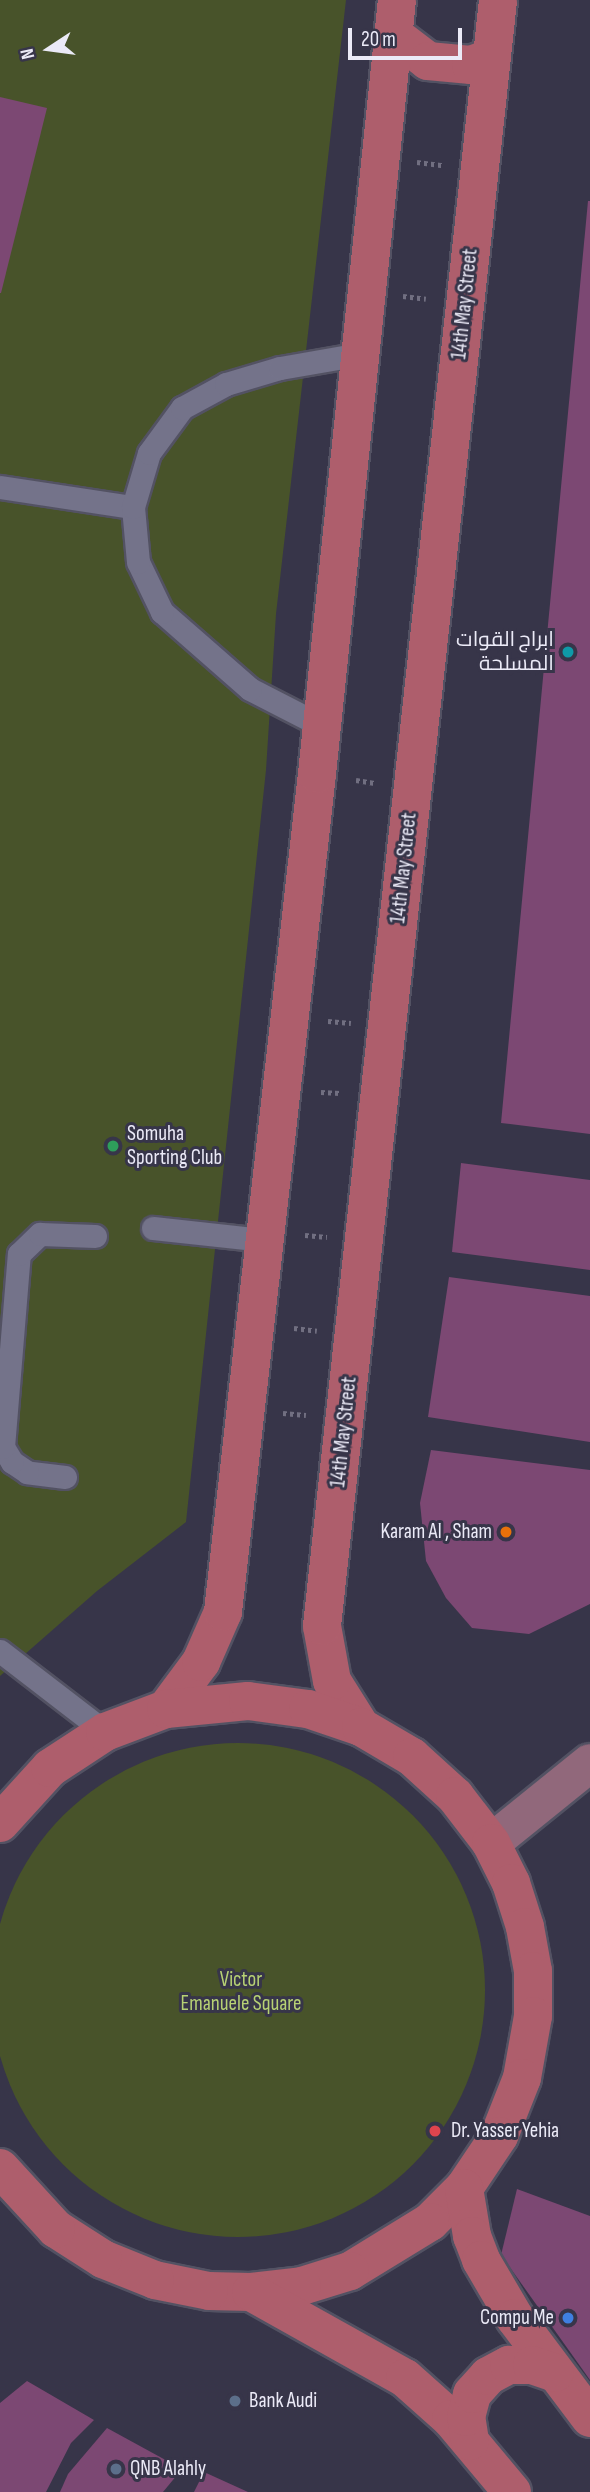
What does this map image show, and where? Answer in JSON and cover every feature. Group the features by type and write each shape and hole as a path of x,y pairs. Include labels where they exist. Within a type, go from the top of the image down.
{"main road":[{"name":"14th May Street","path":"361,1727 332,1681 322,1626 498,0"},
{"path":"395,18 428,61 471,65 492,57"},
{"path":"166,1709 201,1662 223,1612 317,774 395,18"},
{"path":"0,1824 50,1768 105,1732 166,1709 248,1701 308,1709 361,1727 412,1757 455,1796 491,1843 511,1883 525,1927 533,1971 533,2017 522,2078 499,2136 464,2188 430,2222 350,2271 302,2286 251,2292 209,2291 155,2280 103,2259 57,2229 5,2181"},
{"path":"491,1843 590,1763"},
{"path":"464,2188 466,2213 481,2260 555,2373 590,2418"},
{"path":"251,2292 405,2378 470,2441 512,2492"},
{"path":"470,2441 467,2417 472,2394 488,2376 521,2365 555,2373"}],"lane":[{"path":"322,726 250,689 201,651 162,612 138,562 134,507 149,453 182,408 226,384 280,368 360,354"},
{"path":"0,486 134,507"},
{"path":"153,1228 265,1236"},
{"path":"65,1477 27,1472 12,1462 4,1447 19,1254 40,1234 95,1236"},
{"path":"0,1651 105,1732"}],"path":[{"path":"381,158 480,169"},
{"path":"367,290 465,304"},
{"path":"317,774 413,788"},
{"path":"289,1017 387,1027"},
{"path":"281,1089 380,1097"},
{"path":"265,1236 364,1241"},
{"path":"255,1323 354,1335"},
{"path":"246,1408 345,1420"}],"green space":[{"name":"Somuha Sporting Club","path":"0,0 346,0 276,614 266,770 186,1522 97,1591 0,1676"},
{"name":"Victor Emanuele Square","path":"238,1743 286,1748 332,1762 375,1785 413,1815 443,1853 466,1896 480,1942 485,1990 480,2038 466,2084 443,2127 413,2165 375,2195 332,2218 286,2232 238,2237 190,2232 144,2218 101,2195 63,2165 33,2127 10,2084 -4,2038 -9,1990 -4,1942 10,1896 33,1853 63,1815 101,1785 144,1762 190,1748"}],"building":[{"path":"0,97 47,108 1,293 0,293"},
{"name":"ابراج القوات المسلحة","path":"590,201 590,1134 501,1123"},
{"path":"461,1163 590,1180 590,1270 452,1252"},
{"path":"449,1277 590,1296 590,1442 428,1417"},
{"name":"Karam Al , Sham","path":"431,1450 590,1470 590,1604 529,1634 472,1628 446,1598 426,1561 420,1503"},
{"name":"Compu Me","path":"517,2189 590,2216 590,2380 501,2255"},
{"path":"27,2381 94,2420 71,2443 46,2492 0,2492 0,2403"},
{"path":"107,2428 182,2469 163,2492 60,2492 68,2474"},
{"path":"204,2472 248,2492 194,2492"}],"place":[{"name":"ابراج القوات المسلحة","path":"568,652"},
{"name":"Somuha Sporting Club","path":"113,1146"},
{"name":"Karam Al , Sham","path":"506,1532"},
{"name":"Dr. Yasser Yehia","path":"435,2131"},
{"name":"Compu Me","path":"568,2318"},
{"name":"Bank Audi","path":"235,2401"},
{"name":"QNB Alahly","path":"116,2469"}]}
